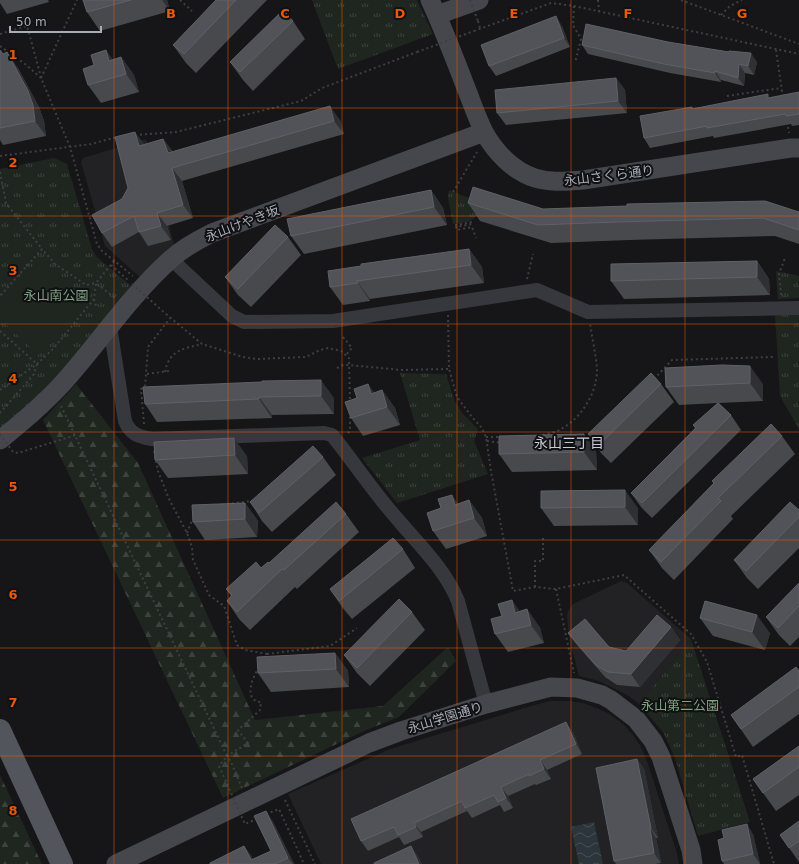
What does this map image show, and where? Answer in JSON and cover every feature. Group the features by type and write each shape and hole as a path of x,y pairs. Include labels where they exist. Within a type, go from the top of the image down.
{"main road":[{"path":"0,730 62,864"}],"street":[{"path":"433,8 479,0"},
{"name":"永山さくら通り","path":"433,8 484,132 501,155 512,166 535,178 549,181 583,180 795,148"},
{"name":"永山けやき坂","path":"0,440 31,415 55,392 110,327 126,306 138,285 194,242 212,233 484,132"},
{"path":"171,259 232,316 244,322 333,322 537,290 588,312 799,308"},
{"path":"110,327 125,421 132,433 142,438 152,439 324,433 332,435 393,515 436,563 452,586 458,601 486,704"},
{"name":"永山学園通り","path":"116,864 369,743 401,731 486,704 551,687 578,688 602,694 636,718 653,741 660,757 690,850 693,864"}],"path":[{"path":"42,78 77,0"},
{"path":"180,0 192,11"},
{"path":"470,0 480,28"},
{"path":"598,0 599,12"},
{"path":"681,0 799,44"},
{"path":"721,15 730,6 742,0"},
{"path":"129,136 176,132 301,101 322,88 480,28 551,4 574,6 799,54"},
{"path":"574,6 573,25 581,39 575,63"},
{"path":"0,34 27,26 42,78 70,147 97,244 102,251 114,261 170,318 202,344 243,357 257,359 306,357 328,348 341,352 349,358 350,431 338,443"},
{"path":"0,46 42,78"},
{"path":"776,50 783,103"},
{"path":"727,96 781,88"},
{"path":"786,118 795,148"},
{"path":"0,156 90,144 121,136"},
{"path":"453,192 474,157"},
{"path":"0,172 6,204 55,264 86,285 96,283 126,306"},
{"path":"456,224 472,222 472,224 456,227 457,230 472,227 476,238"},
{"path":"0,296 42,249"},
{"path":"524,292 534,254"},
{"path":"781,296 779,274 784,258"},
{"path":"96,306 94,299 96,283 114,261"},
{"path":"111,265 138,285"},
{"path":"0,390 37,364 53,349 94,299"},
{"path":"448,304 449,369 457,397 481,427 486,437 513,591 535,587 556,589 624,575 691,634 707,662 736,757 742,755 774,864"},
{"path":"532,437 561,429 580,413 590,398 596,384 597,369 588,312"},
{"path":"145,430 141,389 145,387 148,347 170,318"},
{"path":"0,331 37,364"},
{"path":"343,337 352,348 346,356"},
{"path":"165,372 166,364 175,352 202,344"},
{"path":"651,382 672,360 773,357"},
{"path":"0,414 34,374 37,364"},
{"path":"337,368 343,365 349,365 401,370 449,369"},
{"path":"147,374 169,371"},
{"path":"55,392 244,791"},
{"path":"0,434 13,452 18,452 76,435"},
{"path":"486,437 501,437"},
{"path":"486,441 509,444"},
{"path":"154,457 168,499 187,533 192,547 194,560 209,595 224,606 236,645 246,650 267,654 330,646 357,628"},
{"path":"222,504 252,502"},
{"path":"187,533 193,517"},
{"path":"535,587 535,561 543,561 542,538"},
{"path":"556,589 578,688"},
{"path":"258,818 245,824 219,766 227,756 248,743 238,730 260,710 261,702 256,702 251,698 250,684 267,654"},
{"path":"282,794 315,864"},
{"path":"265,815 278,809 304,864"}],"shaded area":[{"path":"146,139 175,248 142,279 105,246 81,162 83,158"},
{"path":"621,581 627,583 691,639 639,704 627,695 599,681 579,676 569,638 567,616 568,611 573,604"},
{"path":"550,701 570,701 583,703 599,709 611,715 624,725 633,735 640,745 647,761 677,853 679,864 321,864 288,794 390,749"}],"green space":[{"path":"312,0 417,0 433,34 338,69"},
{"name":"永山南公園","path":"54,158 67,164 92,249 97,257 136,290 49,387 0,431 0,169"},
{"path":"449,190 479,202 477,214 472,220 453,224 448,198"},
{"path":"36,263 84,306 39,355 0,319 0,306"},
{"path":"776,271 799,276 799,298 778,299"},
{"path":"775,314 799,314 799,429 780,396"},
{"path":"400,373 446,374 455,402 463,414 478,429 474,441 488,474 397,503 362,458 420,440"},
{"path":"76,384 138,463 255,720 383,706 448,647 456,661 399,717 364,731 223,798 43,420"},
{"name":"永山第二公園","path":"691,639 750,822 698,836 675,758 663,732 639,704"},
{"path":"0,775 42,864 0,864"}],"water":[{"path":"594,822 603,864 579,864 571,827"}],"building":[{"path":"83,0 131,0 87,12"},
{"path":"216,0 236,0 184,54 173,45"},
{"path":"283,10 293,21 240,72 230,62"},
{"path":"556,16 564,38 489,66 481,45"},
{"path":"586,24 668,42 729,52 751,53 748,66 739,64 738,78 715,71 715,73 664,64 582,45"},
{"path":"0,50 3,54 7,52 28,91 33,105 35,121 0,128"},
{"path":"106,50 109,61 121,57 126,74 88,85 83,69 94,65 91,55"},
{"path":"616,78 618,101 497,113 495,90"},
{"path":"799,92 799,114 786,116 785,114 707,128 707,126 644,138 640,116 692,107 692,109 768,94 768,98"},
{"path":"330,106 334,121 172,168 183,205 157,213 161,226 139,232 134,216 102,233 92,215 122,199 128,188 115,137 135,132 139,146 163,139 168,153"},
{"path":"473,187 543,209 627,206 627,204 765,201 799,212 799,230 763,218 538,225 468,203"},
{"path":"431,190 434,207 291,236 287,219"},
{"path":"275,225 288,237 238,289 225,277"},
{"path":"469,249 471,265 357,281 358,283 330,287 328,271 361,266 361,264"},
{"path":"757,261 757,277 611,281 611,264"},
{"path":"722,365 750,366 750,383 666,387 665,368"},
{"path":"651,373 661,384 599,445 588,434"},
{"path":"321,380 321,396 259,397 259,399 145,404 143,387 262,381"},
{"path":"368,384 371,394 382,390 387,407 351,418 345,402 357,398 354,389"},
{"path":"718,403 731,415 642,503 631,493 696,428 693,425"},
{"path":"771,424 782,436 718,498 721,501 661,562 649,550 714,483 712,481"},
{"path":"584,434 584,452 499,454 499,436"},
{"path":"234,438 235,455 155,460 154,442"},
{"path":"313,446 323,457 259,513 250,502"},
{"path":"625,490 625,507 541,508 541,491"},
{"path":"452,495 455,505 469,500 474,518 433,531 427,513 441,508 438,499"},
{"path":"336,502 346,514 284,570 282,569 237,612 227,601 232,595 226,589 256,562 261,568 268,562 269,563"},
{"path":"790,502 799,510 799,517 746,571 734,560"},
{"path":"245,503 245,519 193,522 192,505"},
{"path":"393,538 403,549 339,601 330,589"},
{"path":"799,583 799,606 778,628 766,617"},
{"path":"399,599 412,612 357,668 344,655"},
{"path":"512,600 515,613 527,609 531,625 495,634 491,619 502,616 498,604"},
{"path":"705,601 757,615 752,632 700,618"},
{"path":"657,615 671,627 631,674 608,672 596,665 568,633 585,619 609,647 626,651"},
{"path":"335,653 336,669 258,673 257,657"},
{"path":"796,667 799,671 799,687 741,729 731,715"},
{"path":"566,722 576,744 540,760 544,769 501,787 506,798 498,802 494,795 465,808 462,801 414,823 416,827 398,835 394,827 361,841 351,819"},
{"path":"799,746 799,767 763,793 753,779"},
{"path":"637,759 651,828 654,853 614,861 596,768"},
{"path":"266,811 288,858 275,864 210,864 244,846 251,860 271,851 254,816"},
{"path":"799,821 799,841 789,848 780,835"},
{"path":"747,824 753,854 722,861 718,840 724,838 722,830"},
{"path":"411,846 419,864 374,864 374,863"}],"district":[{"name":"永山三丁目","path":"569,443"}]}
